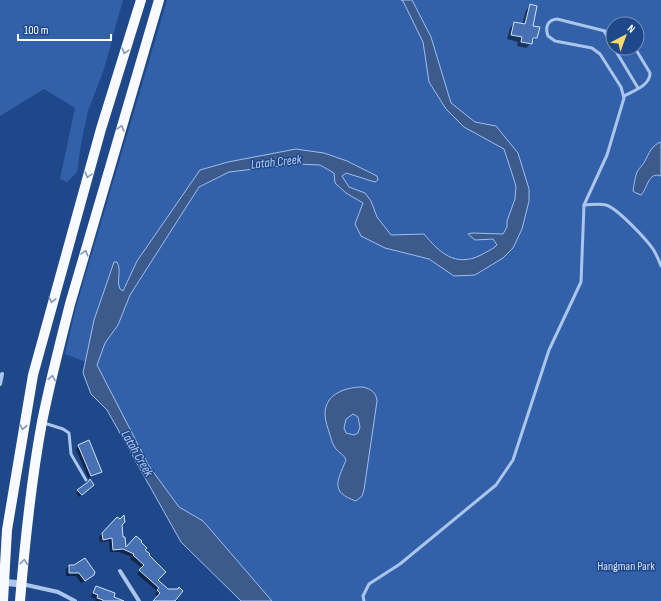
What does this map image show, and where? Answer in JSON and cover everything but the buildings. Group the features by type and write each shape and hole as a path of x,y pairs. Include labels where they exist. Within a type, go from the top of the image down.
{"highway":[{"path":"3,601 2,582 7,530 32,375 101,129 141,0"},
{"path":"20,601 33,483 42,422 58,348 159,0"}],"street":[{"path":"0,384 2,374"},
{"path":"120,571 139,601"},
{"path":"2,582 22,584 58,592 75,601"}],"lane":[{"path":"364,601 363,596 369,584 400,564 496,485 513,460 549,350 581,282 584,206 607,156 624,98 621,88 600,54 592,48 555,41 548,36 546,30 548,24 552,20 557,19 604,31"},
{"path":"619,56 638,88"},
{"path":"624,96 645,84 650,78 650,73 640,56"},
{"path":"584,206 596,204 606,205 614,209 649,244 661,266"},
{"path":"42,422 63,429 69,433 71,454 86,480"}],"green space":[{"path":"0,0 123,0 104,69 88,111 77,172 67,182 60,179 75,108 44,89 0,116"},
{"name":"Hangman Park","path":"167,0 661,0 661,601 255,601 173,510 91,364 65,354 76,307"}],"water":[{"name":"Latah Creek","path":"401,0 412,0 431,37 451,103 475,122 496,126 518,153 529,189 529,201 522,229 513,248 503,258 475,275 454,276 429,259 385,248 361,236 355,224 363,203 346,193 335,183 334,173 320,165 297,164 229,172 199,187 130,295 118,325 105,343 97,365 149,466 179,507 203,521 272,601 241,601 181,542 107,410 91,394 83,373 94,320 114,262 117,262 118,265 119,286 123,291 137,261 200,170 228,162 296,149 324,153 347,161 377,176 378,180 375,182 346,173 342,176 349,187 365,193 371,201 377,217 391,235 424,234 436,247 448,256 463,260 472,259 491,250 497,245 493,239 475,240 468,234 503,234 507,227 507,221 515,199 516,186 504,149 464,127 446,109 429,82 423,42 403,1"},
{"path":"661,142 661,176 653,176 641,195 636,193 633,191 637,172 653,147"},
{"path":"363,387 371,390 376,395 377,401 364,490 362,496 356,501 348,498 339,490 338,480 346,460 344,456 335,448 326,422 325,414 326,407 333,396 344,390","holes":["353,414 358,417 360,427 358,433 354,435 346,433 344,428 346,419"]}]}
